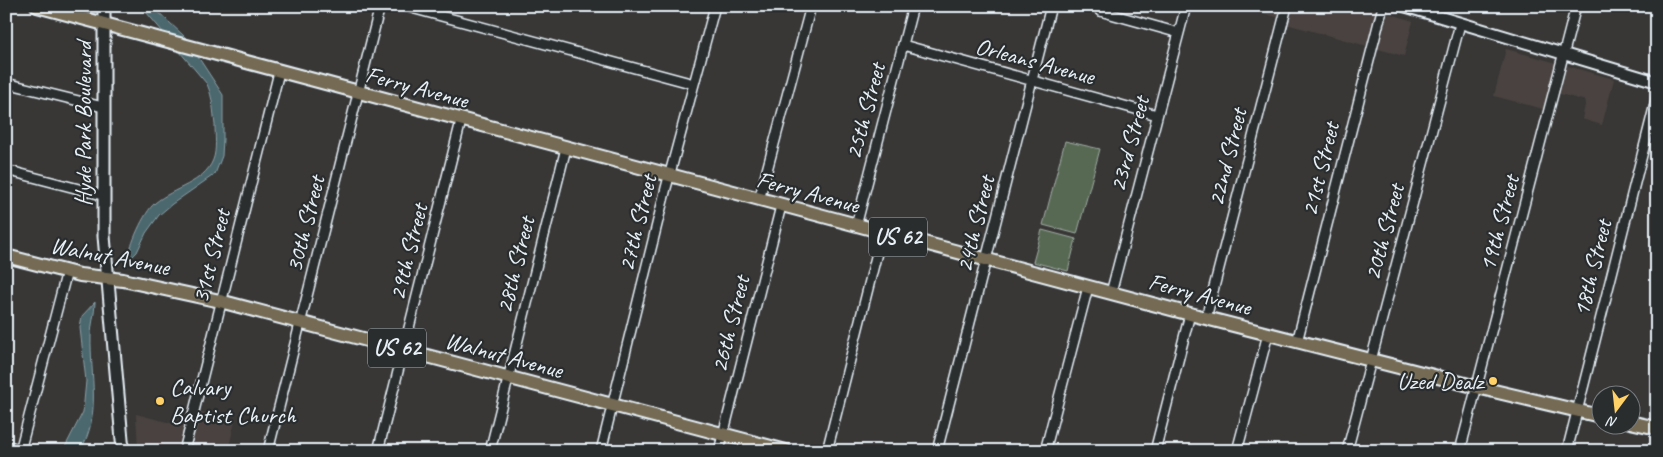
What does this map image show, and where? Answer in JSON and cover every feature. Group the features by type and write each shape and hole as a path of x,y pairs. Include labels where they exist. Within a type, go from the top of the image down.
{"main road":[{"name":"Ferry Avenue","path":"37,6 358,94 1190,314 1590,414"},
{"name":"Hyde Park Boulevard","path":"104,6 102,195 106,277 123,451"},
{"name":"Walnut Avenue","path":"6,256 67,271 106,277 220,301 786,451"},
{"path":"1640,424 1657,428"},
{"path":"6,447 20,451"}],"street":[{"name":"30th Street","path":"268,451 380,6"},
{"path":"404,6 694,84"},
{"name":"27th Street","path":"601,451 669,176 715,6"},
{"path":"759,200 811,6"},
{"name":"25th Street","path":"856,226 913,6"},
{"name":"24th Street","path":"937,451 1051,6"},
{"name":"23rd Street","path":"1111,293 1186,6"},
{"name":"22nd Street","path":"1206,318 1287,6"},
{"name":"21st Street","path":"1297,342 1383,6"},
{"path":"1404,6 1657,82"},
{"name":"19th Street","path":"1460,451 1565,55 1576,6"},
{"path":"1100,11 1179,33"},
{"name":"20th Street","path":"1346,451 1460,24"},
{"name":"Orleans Avenue","path":"903,45 1157,115"},
{"name":"31st Street","path":"184,451 220,301 280,72"},
{"path":"6,82 103,107"},
{"name":"18th Street","path":"1567,451 1657,96"},
{"name":"29th Street","path":"378,451 461,121"},
{"name":"28th Street","path":"490,451 566,148"},
{"path":"6,170 102,195"},
{"name":"26th Street","path":"719,451 781,206"},
{"path":"827,451 882,233"},
{"path":"20,451 67,271"},
{"path":"1045,451 1088,287"},
{"path":"1155,451 1190,314"},
{"path":"1237,451 1268,334"}],"shaded area":[{"path":"1237,6 1365,6 1413,21 1404,56 1279,22 1280,18"},
{"path":"1506,49 1614,79 1602,125 1582,119 1586,101 1549,91 1543,109 1494,96"},
{"path":"187,408 235,421 228,451 138,451 136,414 182,426"}],"green space":[{"path":"1065,141 1100,149 1077,234 1043,225"},
{"path":"1042,230 1076,239 1068,271 1033,262"}],"water":[{"path":"141,6 152,6 185,37 223,95 223,139 222,156 215,174 159,215 146,233 137,252 128,261 138,230 151,207 162,198 203,174 213,160 215,147 213,109 207,84"},
{"path":"95,302 91,336 93,409 91,423 80,451 65,451 65,447 83,412 86,381 80,328 82,316"}],"place":[{"name":"Uzed Dealz","path":"1493,381"},
{"name":"Calvary Baptist Church","path":"160,401"}]}
